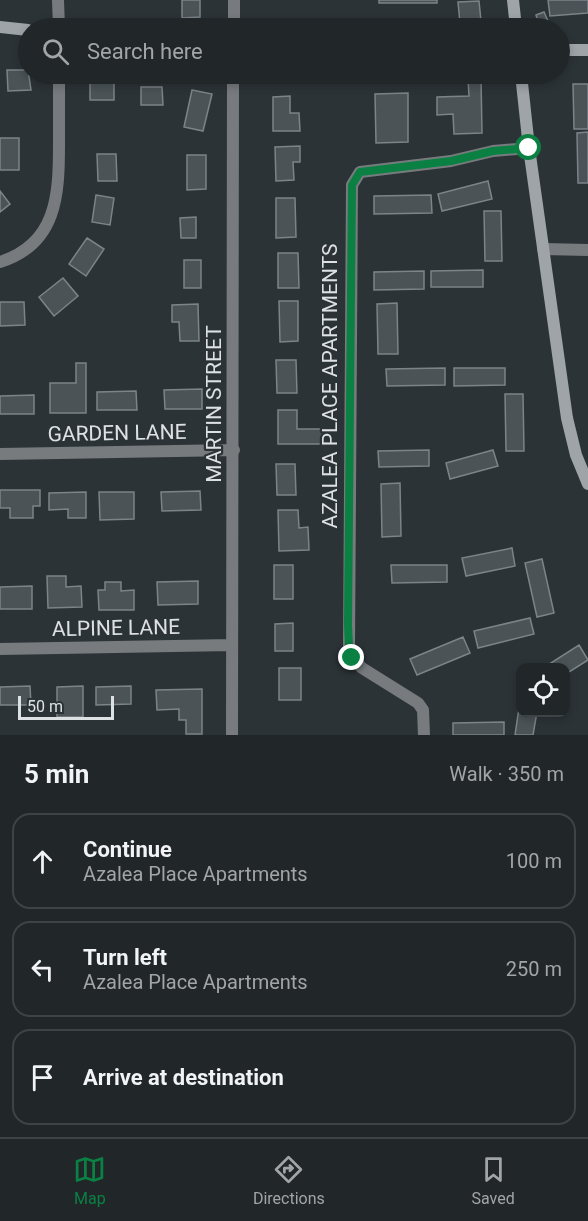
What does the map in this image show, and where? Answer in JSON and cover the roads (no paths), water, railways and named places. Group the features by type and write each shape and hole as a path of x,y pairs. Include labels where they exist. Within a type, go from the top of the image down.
{"street":[{"path":"58,0 58,18"},
{"path":"234,0 234,18"},
{"path":"513,0 515,18"},
{"path":"0,27 18,29"},
{"path":"570,50 588,50"},
{"path":"0,262 15,257 31,246 42,233 54,206 59,174 59,84"},
{"name":"MARTIN STREET","path":"232,735 233,84"},
{"path":"521,84 567,418 582,455 588,484"},
{"name":"AZALEA PLACE APARTMENTS","path":"424,735 423,710 418,703 362,668 352,658 349,646 352,185 360,172 451,161 493,151 529,148"},
{"path":"543,249 588,250"},
{"name":"GARDEN LANE","path":"0,454 234,450"},
{"name":"ALPINE LANE","path":"0,649 232,645"}]}
